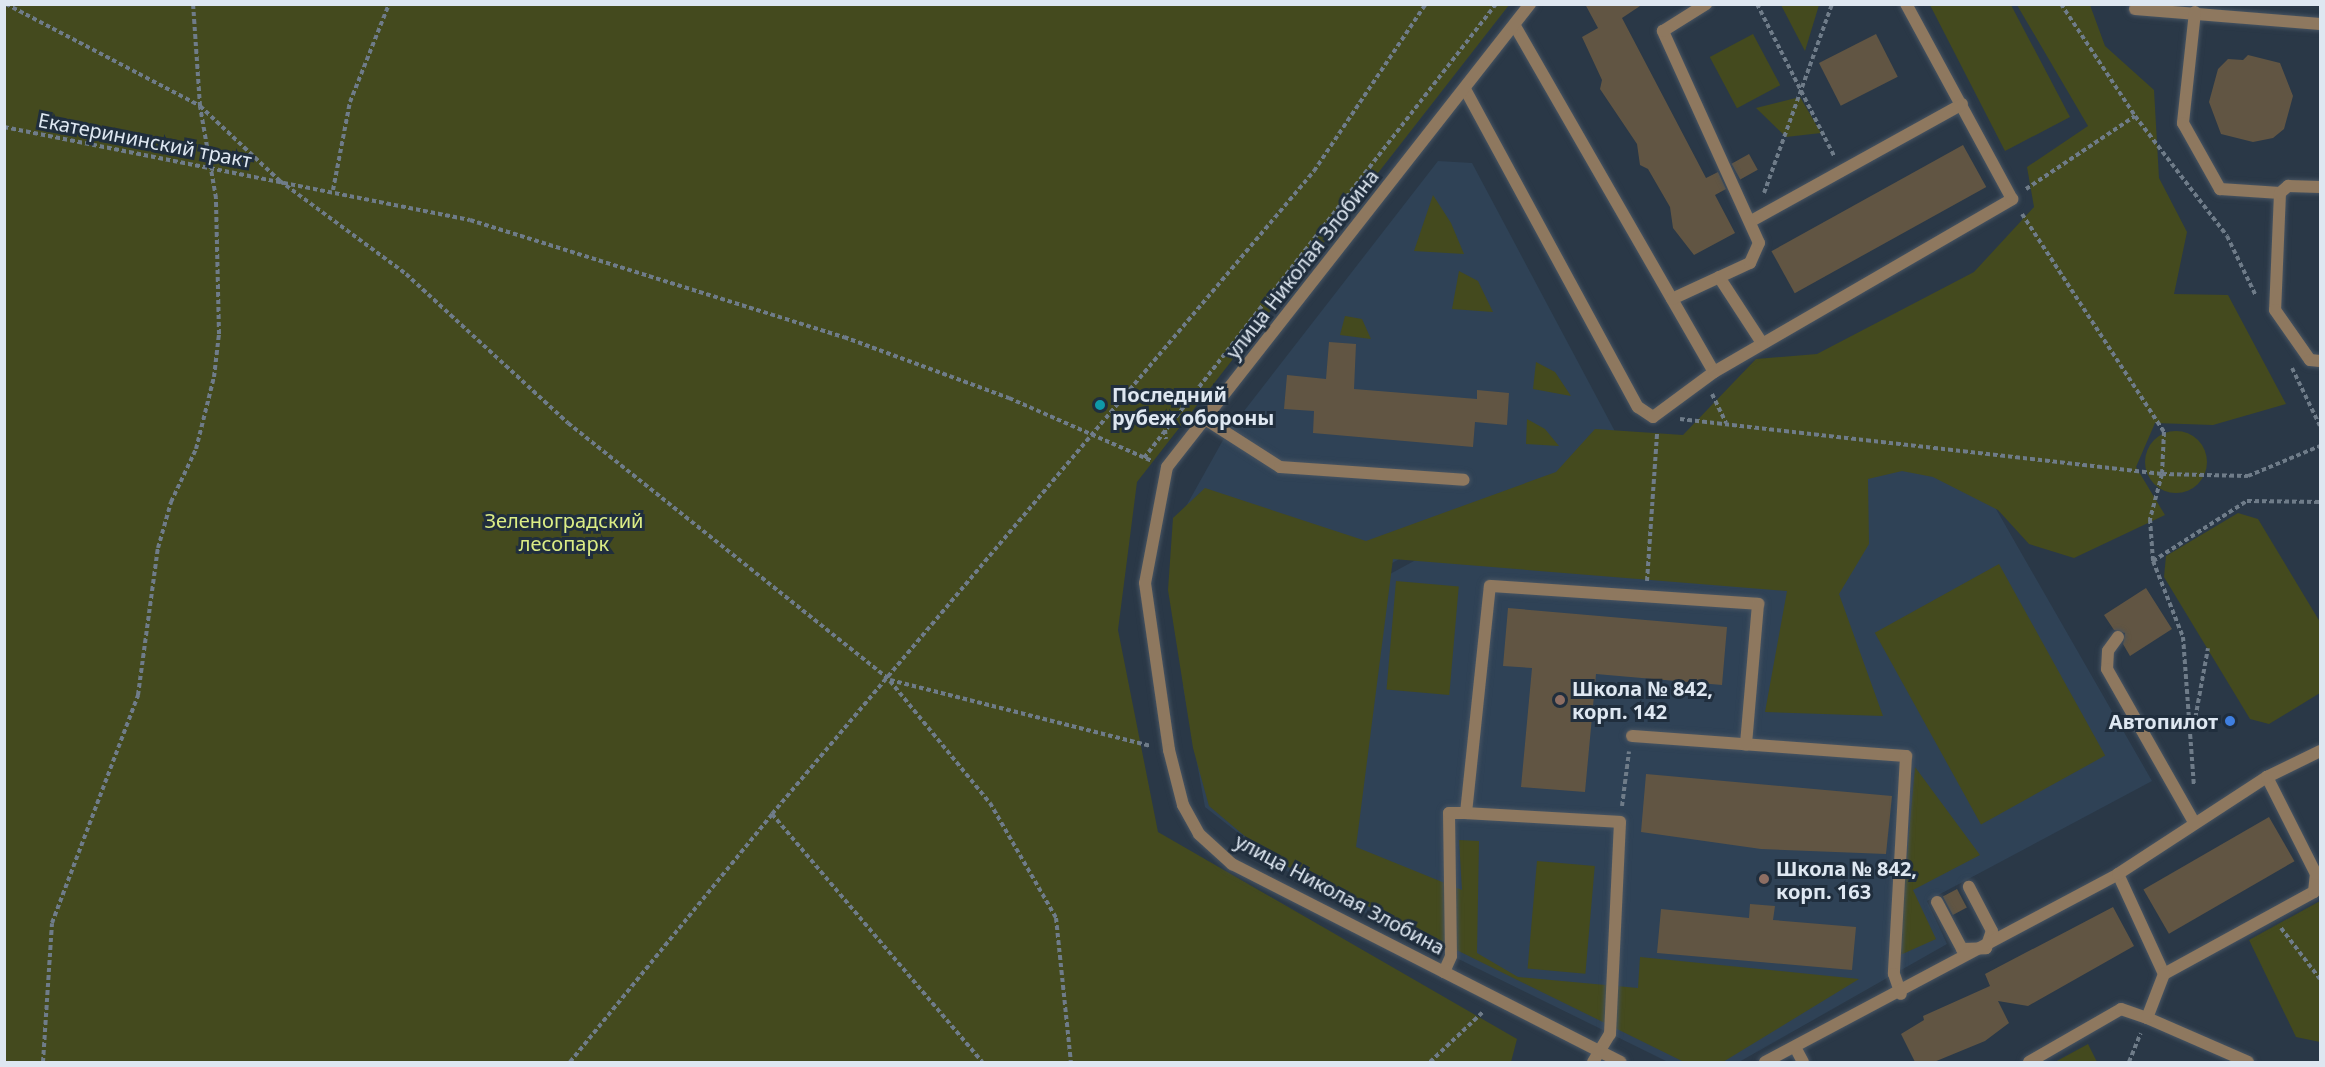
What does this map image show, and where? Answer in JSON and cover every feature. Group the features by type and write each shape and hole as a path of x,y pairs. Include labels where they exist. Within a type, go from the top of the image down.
{"street":[{"name":"улица Николая Злобина","path":"1530,4 1167,467 1159,490 1145,583 1169,750 1183,805 1199,834 1232,864 1621,1062"},
{"path":"1671,299 1750,263 1759,243 1753,220 1663,30 1706,4"},
{"path":"1465,89 1638,407 1653,417 1709,375 2012,199 1906,4"},
{"path":"2135,9 2194,12 2221,9 2320,24"},
{"path":"2194,12 2184,123 2220,189 2280,193 2288,186 2320,187"},
{"path":"1515,26 1671,299 1709,375"},
{"path":"1753,220 1962,104"},
{"path":"2280,193 2275,310 2310,360 2320,361"},
{"path":"1719,277 1762,343"},
{"path":"1204,419 1280,467 1464,480"},
{"path":"1466,813 1490,586 1758,604 1746,744"},
{"path":"2118,637 2108,651 2107,669 2194,822"},
{"path":"1632,736 1906,756 1894,974 1901,994"},
{"path":"1765,1062 1901,994 1986,948 2118,874 2194,822 2266,777 2320,751"},
{"path":"2147,1018 2164,974 2314,892 2316,874 2266,777"},
{"path":"1444,972 1452,956 1449,813 1620,822 1610,1034 1604,1052 1593,1062"},
{"path":"2118,874 2164,974"},
{"path":"1969,887 1992,931 1986,948"},
{"path":"1937,902 1962,949 1986,948"},
{"path":"2029,1062 2121,1010 2147,1018 2248,1062"},
{"path":"1795,1047 1803,1062"}],"path":[{"path":"6,4 200,106 280,180 406,274 568,423 890,680 990,803 1056,918 1071,1062"},
{"path":"43,1062 52,923 138,695 158,548 171,502 196,449 214,377 219,334 213,171 200,106 193,4"},
{"path":"333,190 350,102 389,4"},
{"path":"570,1062 772,814 890,680 1091,433 1314,171 1426,4"},
{"path":"1144,458 1496,4"},
{"path":"1757,4 1842,171"},
{"path":"1753,220 1803,92 1832,4"},
{"path":"2061,4 2135,116 2227,236 2258,299"},
{"path":"2135,116 2012,199 2164,432 2162,474 2150,519 2153,561 2183,637 2193,730 2194,822"},
{"name":"Екатерининский тракт","path":"4,127 213,171 333,190 470,220 844,337 1091,433 1153,461"},
{"path":"2289,363 2320,426"},
{"path":"1709,375 1727,423"},
{"path":"1646,596 1659,445 1653,417 1727,423 2162,474 2248,476 2320,446"},
{"path":"2153,561 2247,501 2320,502"},
{"path":"2193,730 2208,648"},
{"path":"890,680 1169,750"},
{"path":"1620,822 1632,736"},
{"path":"772,814 982,1062"},
{"path":"2271,916 2320,979"},
{"path":"1430,1062 1497,999"},
{"path":"2129,1062 2147,1018"}],"shaded area":[{"path":"1438,161 1472,163 1619,439 1187,675 1184,510 1227,433"},
{"path":"1630,444 1976,474 2152,781 1927,901 1947,944 1739,1062 1668,1062 1300,881 1205,807 1183,686"}],"green space":[{"name":"Зеленоградский лесопарк","path":"5,4 1509,5 1137,482 1118,630 1158,832 1517,1039 1511,1062 5,1062"},
{"path":"1781,5 1819,5 1805,51"},
{"path":"1930,5 2011,5 2070,117 2005,151"},
{"path":"2017,5 2090,5 2105,46 2154,90 2159,178 2187,232 2174,294 2228,295 2286,404 2213,425 2155,423 2136,467 2165,515 2074,558 2029,544 1998,510 1933,477 1902,471 1868,479 1869,544 1839,594 1883,716 1765,712 1787,591 1393,559 1356,847 1462,890 1459,840 1479,841 1477,953 1518,977 1638,988 1640,957 1859,979 1723,1062 1684,1062 1272,859 1209,806 1193,748 1168,590 1173,518 1205,488 1366,541 1556,472 1595,429 1683,435 1756,359 1817,354 1974,272 2034,207 2027,167 2088,126"},
{"path":"1753,34 1780,85 1737,108 1710,57"},
{"path":"1800,97 1821,133 1786,137 1756,108"},
{"path":"1433,195 1451,223 1464,254 1414,251"},
{"path":"1459,271 1478,281 1493,312 1452,309"},
{"path":"1345,316 1362,319 1371,339 1340,335"},
{"path":"1536,362 1555,372 1571,396 1533,389"},
{"path":"1527,419 1545,429 1559,446 1526,444"},
{"path":"2176,431 2188,433 2198,440 2205,450 2207,462 2205,474 2198,484 2188,491 2176,493 2164,491 2154,484 2147,474 2145,462 2147,450 2154,440 2164,433"},
{"path":"2238,513 2258,519 2320,622 2320,693 2269,724 2250,719 2164,577 2166,556"},
{"path":"1999,564 2105,756 1981,824 1875,633"},
{"path":"1396,581 1459,586 1449,695 1387,690"},
{"path":"1915,767 1980,855 1913,890 1936,939 1898,956"},
{"path":"1537,861 1595,866 1585,974 1528,969"},
{"path":"2320,901 2320,1042 2296,1037 2249,940"},
{"path":"2088,1044 2097,1062 2055,1062"}],"building":[{"path":"1585,4 1643,4 1622,18 1706,178 1718,172 1726,189 1715,195 1735,233 1694,255 1673,228 1670,207 1648,169 1640,165 1637,144 1600,89 1602,80 1582,37 1598,28"},
{"path":"1876,34 1898,77 1841,106 1819,63"},
{"path":"2248,55 2280,63 2293,96 2284,129 2273,138 2253,142 2221,134 2209,102 2218,69 2228,59 2243,60"},
{"path":"1963,145 1986,187 1795,293 1771,251"},
{"path":"1749,154 1758,170 1740,179 1732,164"},
{"path":"1329,342 1356,344 1354,389 1477,399 1477,390 1509,393 1507,425 1475,422 1473,447 1313,433 1314,411 1284,409 1287,375 1326,379"},
{"path":"2146,588 2172,629 2130,656 2123,644 2125,633 2114,630 2104,615"},
{"name":"Школа № 842, корп. 142","path":"1508,608 1727,627 1722,685 1596,674 1585,792 1521,787 1532,668 1503,666"},
{"name":"Школа № 842, корп. 163","path":"1646,774 1892,796 1886,854 1761,849 1641,832"},
{"path":"2269,817 2294,861 2169,934 2143,890"},
{"path":"1957,889 1967,908 1953,915 1943,897"},
{"path":"1750,904 1775,906 1773,920 1856,927 1852,970 1657,953 1661,909 1749,918"},
{"path":"2113,907 2134,946 2028,1006 1998,1001 2009,1023 1985,1041 1934,1062 1915,1062 1901,1034 1924,1020 1923,1016 1990,986 1985,974"}],"place":[{"name":"Последний рубеж обороны","path":"1100,405"},
{"name":"Школа № 842, корп. 142","path":"1560,700"},
{"name":"Автопилот","path":"2230,721"},
{"name":"Школа № 842, корп. 163","path":"1764,879"}]}
